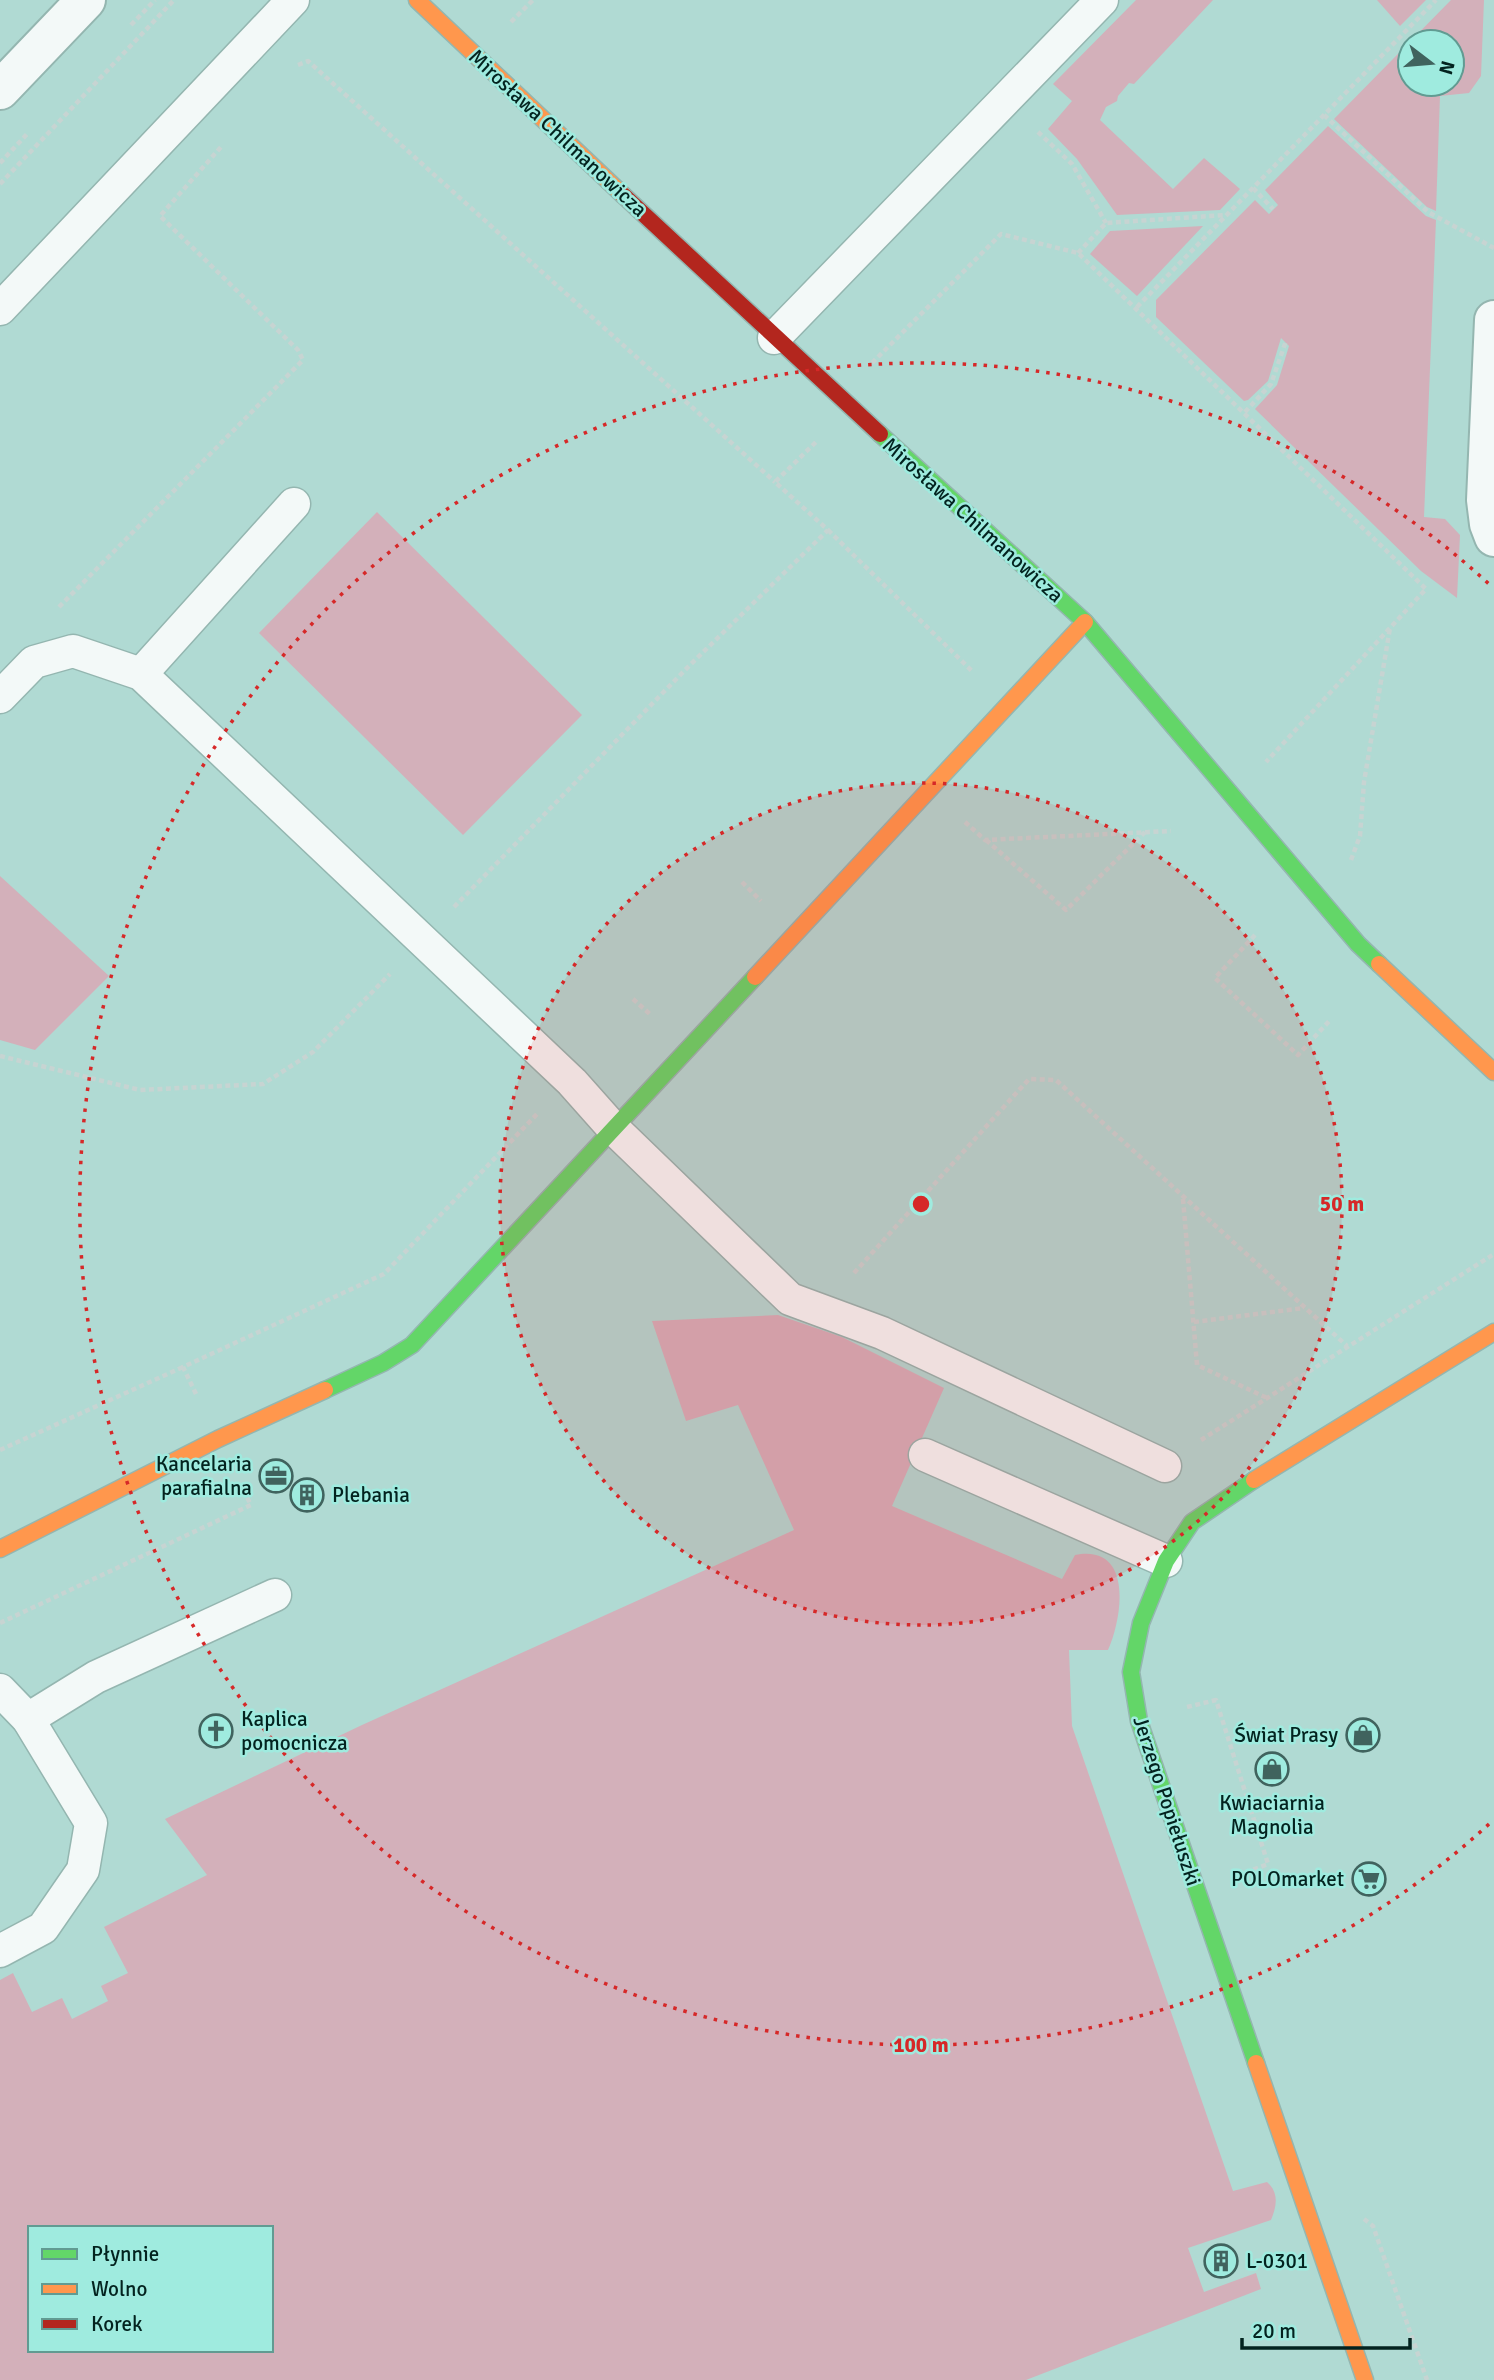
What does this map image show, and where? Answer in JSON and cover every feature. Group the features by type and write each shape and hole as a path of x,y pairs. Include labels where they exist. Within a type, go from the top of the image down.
{"street":[{"path":"0,90 86,0"},
{"name":"Mirosława Chilmanowicza","path":"417,0 774,338 1084,622 1358,944 1494,1072"},
{"path":"1494,320 1486,500 1489,524 1494,537"},
{"path":"0,1549 218,1439 383,1363 412,1345 1084,622"},
{"name":"Jerzego Popiełuszki","path":"1366,2380 1139,1721 1131,1672 1142,1623 1166,1561 1192,1522 1222,1500 1494,1332"}],"lane":[{"path":"0,309 293,0"},
{"path":"774,338 1102,0"},
{"path":"141,674 294,504"},
{"path":"0,697 34,662 73,651 141,674 572,1082 612,1127 790,1299 882,1333 1165,1466"},
{"path":"925,1455 1166,1561"},
{"path":"28,1720 96,1677 275,1595"},
{"path":"0,1690 28,1720 91,1822 83,1870 43,1928 0,1951"}],"path":[{"path":"0,184 174,0"},
{"path":"505,28 533,0"},
{"path":"1137,307 1436,0"},
{"path":"291,67 308,61 828,530 975,673"},
{"path":"1324,115 1428,212 1494,248"},
{"path":"1044,138 1072,164 1106,223"},
{"path":"49,618 303,360 298,350 160,216 229,139"},
{"path":"1253,188 1273,209"},
{"path":"1078,253 1106,223 1227,215"},
{"path":"866,369 1001,234 1078,253 1137,307 1426,589 1258,770"},
{"path":"1245,412 1271,384 1286,341"},
{"path":"775,482 818,440"},
{"path":"0,1056 140,1090 263,1084 313,1052 690,665 828,530"},
{"path":"1350,861 1360,836 1364,782 1390,628"},
{"path":"928,789 1066,910 1145,832"},
{"path":"985,840 1171,831"},
{"path":"1255,935 1215,978 1298,1055 1331,1020"},
{"path":"849,1279 1030,1079 1056,1080 1346,1346"},
{"path":"0,1450 384,1274 527,1124 572,1082"},
{"path":"1182,1198 1197,1365 1267,1398"},
{"path":"1222,1500 1194,1445 1494,1254"},
{"path":"1194,1322 1305,1308"},
{"path":"0,1623 251,1505 183,1367"},
{"path":"1175,1710 1216,1700 1268,1864 1233,1877"},
{"path":"1353,2211 1373,2227 1427,2380"}],"shaded area":[{"path":"1136,0 1213,0 1134,84 1129,83 1117,101 1106,107 1100,120 1173,189 1204,158 1240,189 1220,210 1117,215 1077,159 1048,129 1072,101 1053,84"},
{"path":"1377,0 1426,0 1400,26"},
{"path":"1451,0 1484,0 1481,76 1466,93 1466,28 1423,28"},
{"path":"1396,56 1396,98 1440,98 1436,211 1427,207 1334,119"},
{"path":"1328,126 1426,216 1436,220 1424,517 1445,519 1460,535 1457,598 1421,571 1255,409 1277,385 1289,346 1281,338 1268,381 1244,401 1156,317 1156,300 1255,200 1269,214 1278,205 1265,190"},
{"path":"1203,226 1137,296 1090,254 1110,231"},
{"path":"377,512 582,715 463,835 259,633"},
{"path":"0,876 109,976 35,1050 0,1040"},
{"path":"778,1315 842,1337 944,1388 892,1506 1062,1579 1075,1555 1094,1555 1107,1560 1115,1571 1119,1602 1108,1650 1069,1650 1072,1726 1233,2191 1267,2182 1274,2190 1276,2204 1271,2220 1188,2248 1204,2292 1256,2273 1261,2289 1026,2380 0,2380 0,1980 13,1973 32,2012 62,1998 72,2019 108,2001 101,1986 128,1973 104,1927 207,1875 165,1819 362,1725 794,1530 738,1405 686,1421 652,1321"}],"traffic: fast":[{"path":"880,434 1085,622 1358,944 1379,964"},
{"path":"325,1390 383,1363 412,1345 755,977"},
{"path":"1254,1480 1192,1522 1166,1561 1141,1623 1131,1672 1139,1721 1256,2063"}],"traffic: slow":[{"path":"417,0 623,195"},
{"path":"755,977 1085,622"},
{"path":"1379,964 1494,1072"},
{"path":"1254,1480 1494,1332"},
{"path":"0,1549 218,1439 325,1390"},
{"path":"1256,2063 1365,2380"}],"traffic: jam":[{"path":"623,195 880,434"}],"place":[{"name":"Kancelaria parafialna","path":"276,1476"},
{"name":"Plebania","path":"307,1495"},
{"name":"Kaplica pomocnicza","path":"216,1731"},
{"name":"Świat Prasy","path":"1363,1735"},
{"name":"Kwiaciarnia Magnolia","path":"1272,1769"},
{"name":"POLOmarket","path":"1369,1879"},
{"name":"L-0301","path":"1221,2261"}]}
